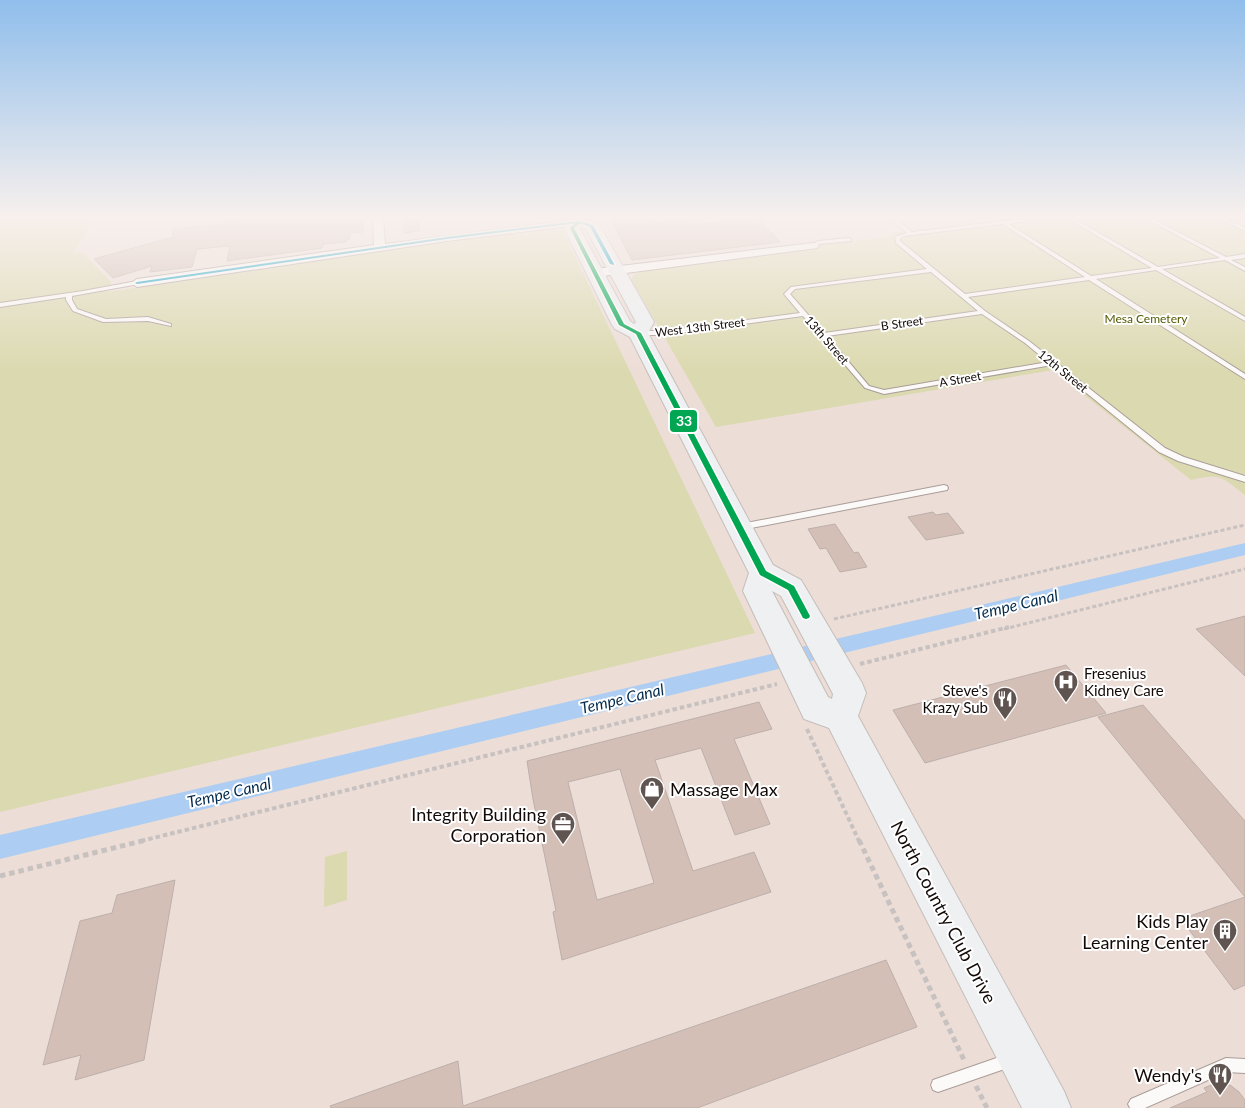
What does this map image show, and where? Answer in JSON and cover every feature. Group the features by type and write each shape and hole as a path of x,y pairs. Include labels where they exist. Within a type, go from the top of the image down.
{"main road":[{"path":"593,270 622,325 638,333 763,573 791,588 822,626 844,664 850,693 823,721 816,708 788,678 782,639 757,591 763,573"},
{"path":"616,271 645,322 638,333"},
{"name":"North Country Club Drive","path":"823,721 1020,1058 1047,1108"}],"street":[{"path":"137,283 227,270"},
{"path":"595,273 626,270"}],"lane":[{"name":"13th Street","path":"867,387 787,294 793,288 931,270"},
{"name":"12th Street","path":"931,270 983,312 1053,363 1162,450 1181,459 1245,479"},
{"path":"1077,270 1245,377"},
{"path":"964,296 1152,270"},
{"path":"1158,270 1245,319"},
{"path":"0,305 137,283"},
{"path":"69,295 69,300 75,310 105,321 148,319 168,324"},
{"name":"West 13th Street","path":"638,333 663,333 802,311"},
{"name":"B Street","path":"822,335 983,312"},
{"name":"A Street","path":"867,387 884,392 1053,363"},
{"path":"740,528 944,488"},
{"path":"938,1085 1020,1058"},
{"path":"1136,1104 1226,1065 1245,1066"}],"path":[{"path":"822,626 1245,525"},
{"path":"844,664 1245,569"},
{"path":"0,876 788,678"},
{"path":"823,721 885,896 987,1108"}],"green space":[{"path":"0,270 99,270 111,282 108,292 256,270 581,270 755,633 0,812"},
{"name":"Mesa Cemetery","path":"1245,270 1245,495 1221,478 1209,477 1191,480 1053,370 716,427 631,279 635,274 643,271"},
{"path":"347,851 347,900 324,907 325,857"}],"building":[{"path":"105,270 140,270 113,278"},
{"path":"151,270 169,270 150,272"},
{"path":"933,512 936,515 948,513 964,533 926,540 908,517"},
{"path":"835,524 854,553 858,552 867,567 840,572 826,548 820,549 808,529"},
{"path":"1245,616 1245,676 1196,629"},
{"path":"1066,665 1106,713 925,763 893,710"},
{"path":"759,702 772,729 734,739 770,824 735,835 701,748 655,760 693,871 754,852 771,892 562,960 553,912 556,911 527,761","holes":["620,769 654,883 597,900 568,782"]},
{"path":"1143,705 1245,821 1245,897 1098,717"},
{"path":"175,880 144,1060 75,1080 81,1055 43,1065 80,921 112,913 117,895"},
{"name":"Kids Play Learning Center","path":"1245,897 1245,985 1234,990 1181,919"},
{"path":"886,960 917,1027 697,1108 331,1108 330,1106 458,1061 463,1106"},
{"name":"Wendy's","path":"1221,1081 1225,1087 1230,1085 1239,1092 1245,1100 1245,1108 1170,1108 1207,1092 1204,1088"}],"waterway":[{"name":"Tempe Canal","path":"0,847 1245,549"}],"transit line":[{"path":"137,283 229,270"},
{"name":"33","path":"593,270 622,325 638,333 763,573 791,588 806,616"}],"place":[{"name":"Fresenius Kidney Care","path":"1066,703"},
{"name":"Steve's Krazy Sub","path":"1005,720"},
{"name":"Massage Max","path":"652,810"},
{"name":"Integrity Building Corporation","path":"563,845"},
{"name":"Kids Play Learning Center","path":"1225,952"},
{"name":"Wendy's","path":"1220,1096"}]}
